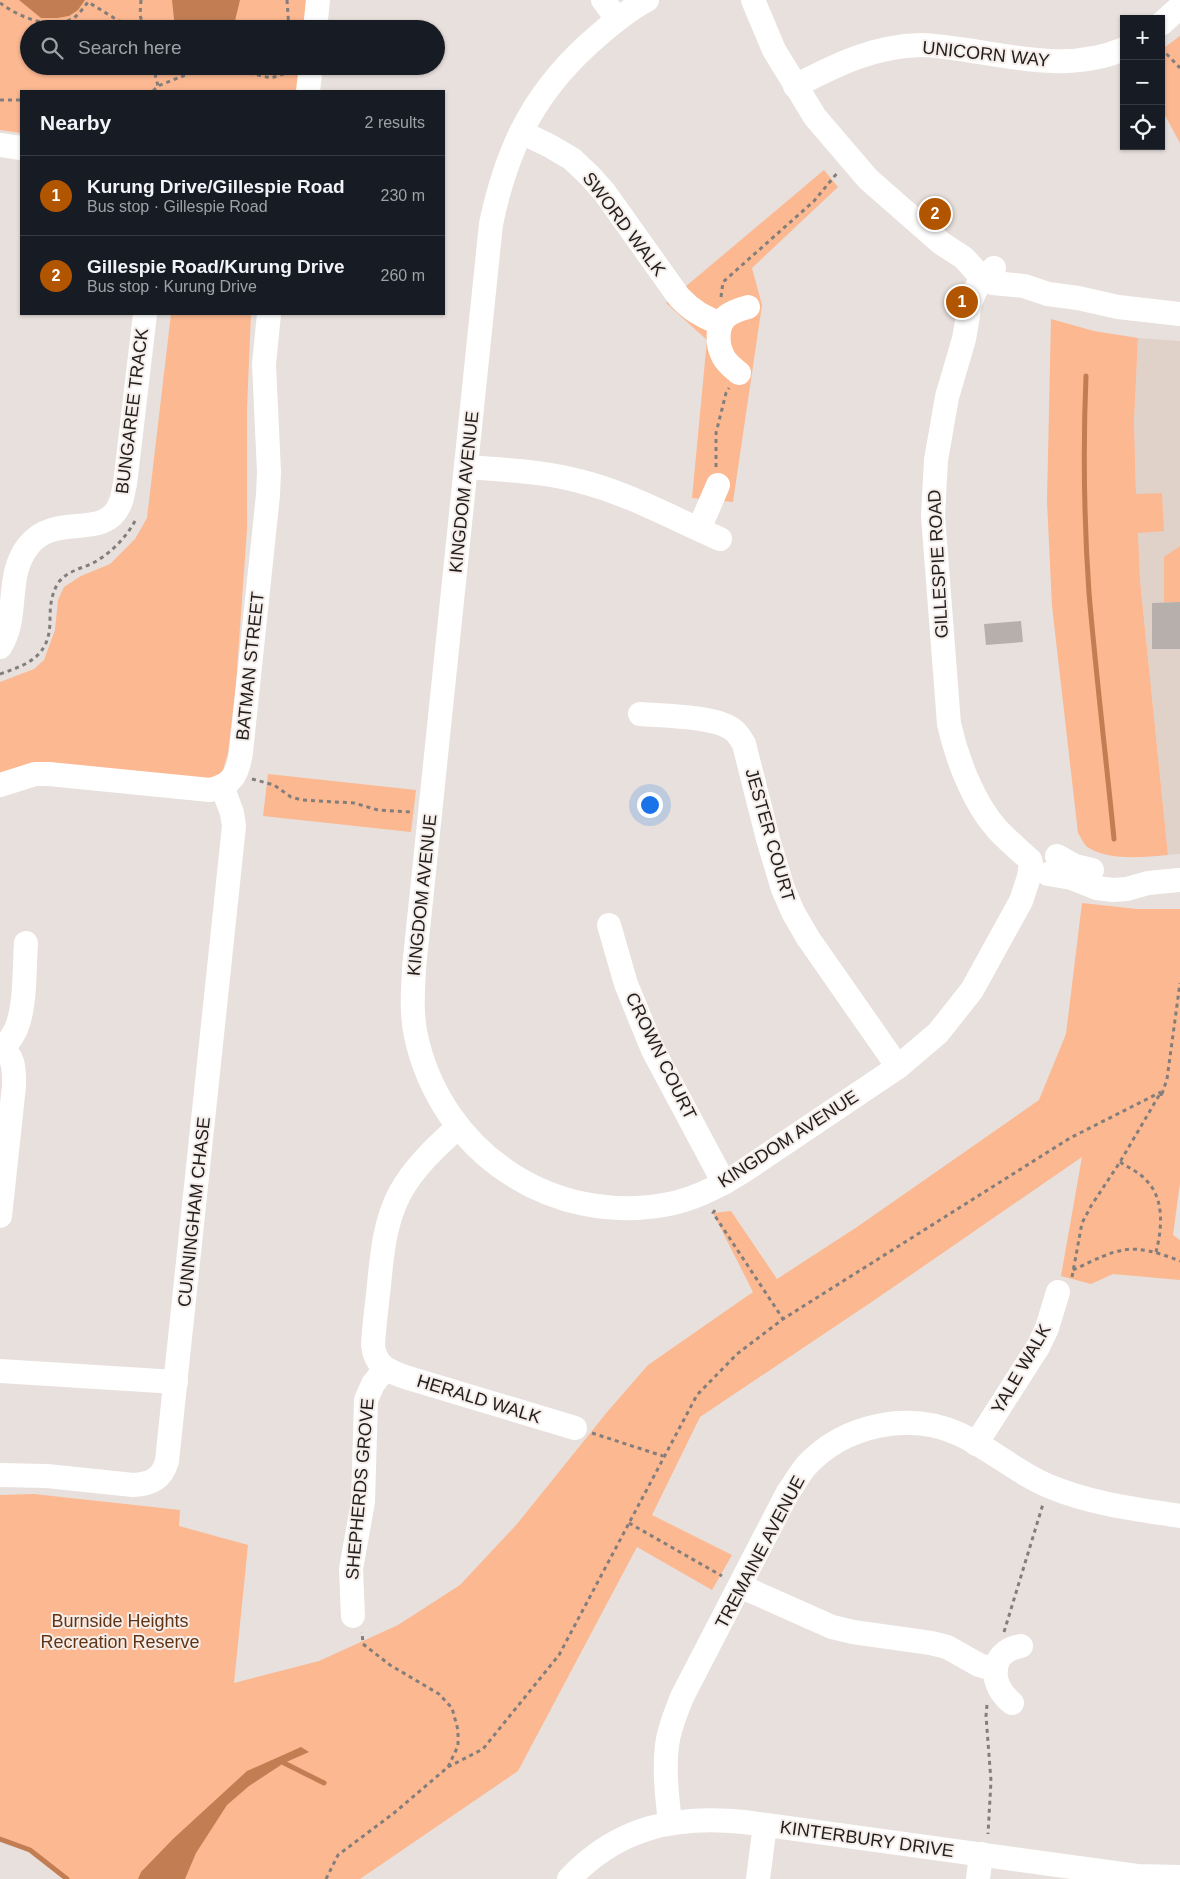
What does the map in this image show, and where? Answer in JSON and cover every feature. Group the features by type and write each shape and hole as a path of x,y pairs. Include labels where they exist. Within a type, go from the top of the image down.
{"street":[{"path":"316,20 318,0"},
{"path":"603,0 617,19"},
{"name":"KINGDOM AVENUE","path":"646,0 617,19 568,63 535,105 508,159 498,189 492,224 414,968 413,1012 416,1035 431,1083 458,1128 480,1151 516,1178 538,1190 583,1203 625,1208 669,1204 686,1199 724,1183 898,1067 938,1033 970,993 1042,862"},
{"path":"753,0 774,50 815,117 868,179 941,243 989,276 1025,273 1078,298 1118,307 1180,314"},
{"path":"1165,20 1180,7"},
{"name":"UNICORN WAY","path":"795,86 843,62 871,52 899,47 939,46 1049,62 1091,60 1120,50"},
{"path":"303,75 308,90"},
{"name":"SWORD WALK","path":"521,132 550,146 572,160 590,176 679,297 700,316 721,324"},
{"path":"0,145 20,148"},
{"name":"GILLESPIE ROAD","path":"989,276 970,303 964,340 955,363 940,428 934,482 933,516 949,724 959,758 981,808 996,828 1042,862 1148,883 1180,880"},
{"path":"739,373 723,358 718,335 725,316 748,307"},
{"name":"BUNGAREE TRACK","path":"0,647 8,626 17,565 30,543 54,528 70,525 96,525 111,516 120,506 125,484 145,315"},
{"name":"BATMAN STREET","path":"229,780 239,767 268,494 269,472 264,364 269,315"},
{"path":"466,467 548,475 578,480 631,499 710,534 718,485"},
{"name":"JESTER COURT","path":"640,714 715,722 732,729 739,736 744,744 778,873 793,912 808,938 898,1067"},
{"path":"0,785 35,774 201,790 210,790 229,780"},
{"name":"CUNNINGHAM CHASE","path":"0,1475 47,1476 133,1485 153,1481 161,1475 167,1461 234,826 229,780"},
{"name":"CROWN COURT","path":"608,925 626,984 650,1043 724,1183"},
{"path":"0,1216 14,1086 12,1060 2,1048 16,1029 22,1008 26,943"},
{"path":"385,1369 376,1360 373,1345 383,1250 389,1219 401,1191 414,1172 458,1128"},
{"name":"YALE WALK","path":"976,1444 1038,1347 1064,1285"},
{"name":"HERALD WALK","path":"385,1369 405,1377 575,1428"},
{"name":"SHEPHERDS GROVE","path":"353,1616 351,1569 363,1502 366,1400 373,1384 385,1369"},
{"path":"0,1371 176,1382"},
{"name":"TREMAINE AVENUE","path":"670,1822 666,1789 667,1744 672,1722 682,1697 787,1494 806,1466 836,1442 853,1433 869,1428 906,1423 936,1426 960,1434 1012,1467 1048,1486 1075,1496 1104,1504 1180,1516"},
{"path":"740,1586 832,1627 853,1632 931,1642 947,1647 979,1665 1006,1673"},
{"name":"KINTERBURY DRIVE","path":"569,1879 589,1859 612,1844 640,1830 670,1822 699,1819 984,1844 1137,1876 1173,1878"},
{"path":"758,1879 765,1824"},
{"path":"978,1879 984,1844"}],"path":[{"path":"141,0 142,20"},
{"path":"287,0 288,20"},
{"path":"66,20 74,18 88,2 116,20"},
{"path":"0,3 24,17 34,20"},
{"path":"1165,52 1180,68"},
{"path":"155,75 158,86"},
{"path":"154,90 158,86 186,75"},
{"path":"258,75 271,78 281,75"},
{"path":"0,100 20,100"},
{"path":"721,324 723,282 814,201 849,159"},
{"path":"718,485 714,459 716,433 726,393 739,373"},
{"path":"229,780 274,785 291,797 302,800 354,803 390,812 430,813"},
{"path":"1161,1092 1161,1097 1167,1079 1180,983"},
{"path":"1064,1285 1073,1270 1082,1223 1090,1206 1120,1162 1161,1092"},
{"path":"326,1879 338,1855 394,1813 448,1767 483,1749 559,1655 697,1395 737,1354 783,1319 1070,1138 1161,1092"},
{"path":"1120,1162 1148,1182 1160,1206 1161,1222 1156,1252"},
{"path":"724,1183 713,1213 783,1319"},
{"path":"1073,1270 1110,1252 1123,1249 1136,1248 1156,1252 1180,1261"},
{"path":"575,1428 663,1456"},
{"path":"984,1844 991,1781 986,1716 990,1692 1006,1673 1001,1643 1048,1486"},
{"path":"629,1523 740,1586"},
{"path":"353,1616 361,1626 363,1644 390,1665 440,1694 452,1708 458,1730 458,1746 448,1767"}],"shaded area":[{"path":"19,0 85,0 78,10 69,16 41,18"},
{"path":"172,0 240,0 235,20 174,20"},
{"path":"1138,338 1180,341 1180,854 1168,855 1140,580 1134,422"},
{"path":"301,1747 309,1752 284,1763 249,1786 227,1805 196,1853 185,1879 138,1879 141,1872 173,1839 247,1771"}],"green space":[{"path":"0,0 308,0 305,20 20,20 20,75 299,75 297,90 20,90 20,133 0,130"},
{"path":"1180,36 1180,143 1165,115 1165,47"},
{"path":"824,170 838,187 752,268 762,305 733,502 692,498 707,340 666,303"},
{"path":"171,315 251,315 247,407 247,529 236,684 228,753 222,773 211,779 0,780 0,682 34,669 44,660 55,630 58,600 64,587 81,576 110,564 135,539 147,518"},
{"path":"1051,319 1094,331 1138,338 1134,422 1136,494 1162,493 1164,531 1138,533 1140,580 1168,855 1128,857 1107,855 1087,847 1078,833 1052,606 1047,501"},
{"path":"1180,546 1180,602 1164,602 1164,557"},
{"path":"268,774 416,790 411,832 263,816"},
{"name":"Burnside Heights Recreation Reserve","path":"1082,903 1137,909 1180,909 1180,1183 1173,1235 1180,1240 1180,1280 1113,1274 1091,1284 1061,1276 1082,1157 700,1417 652,1515 732,1555 712,1590 637,1547 518,1771 360,1879 67,1879 30,1850 0,1839 0,1495 34,1494 180,1510 179,1526 248,1545 234,1683 319,1661 398,1625 460,1585 517,1524 608,1411 648,1365 753,1292 713,1213 731,1211 777,1279 857,1227 1039,1100 1066,1034"}],"building":[{"path":"1180,602 1180,649 1152,649 1152,603"},
{"path":"1021,621 1023,642 986,645 984,624"}],"waterway":[{"path":"1086,376 1084,484 1087,566 1114,839"},
{"path":"284,1763 324,1783"},
{"path":"0,1839 30,1850 67,1879"}],"place":[{"name":"Gillespie Road/Kurung Drive","path":"935,214"},
{"name":"Kurung Drive/Gillespie Road","path":"962,302"}]}
